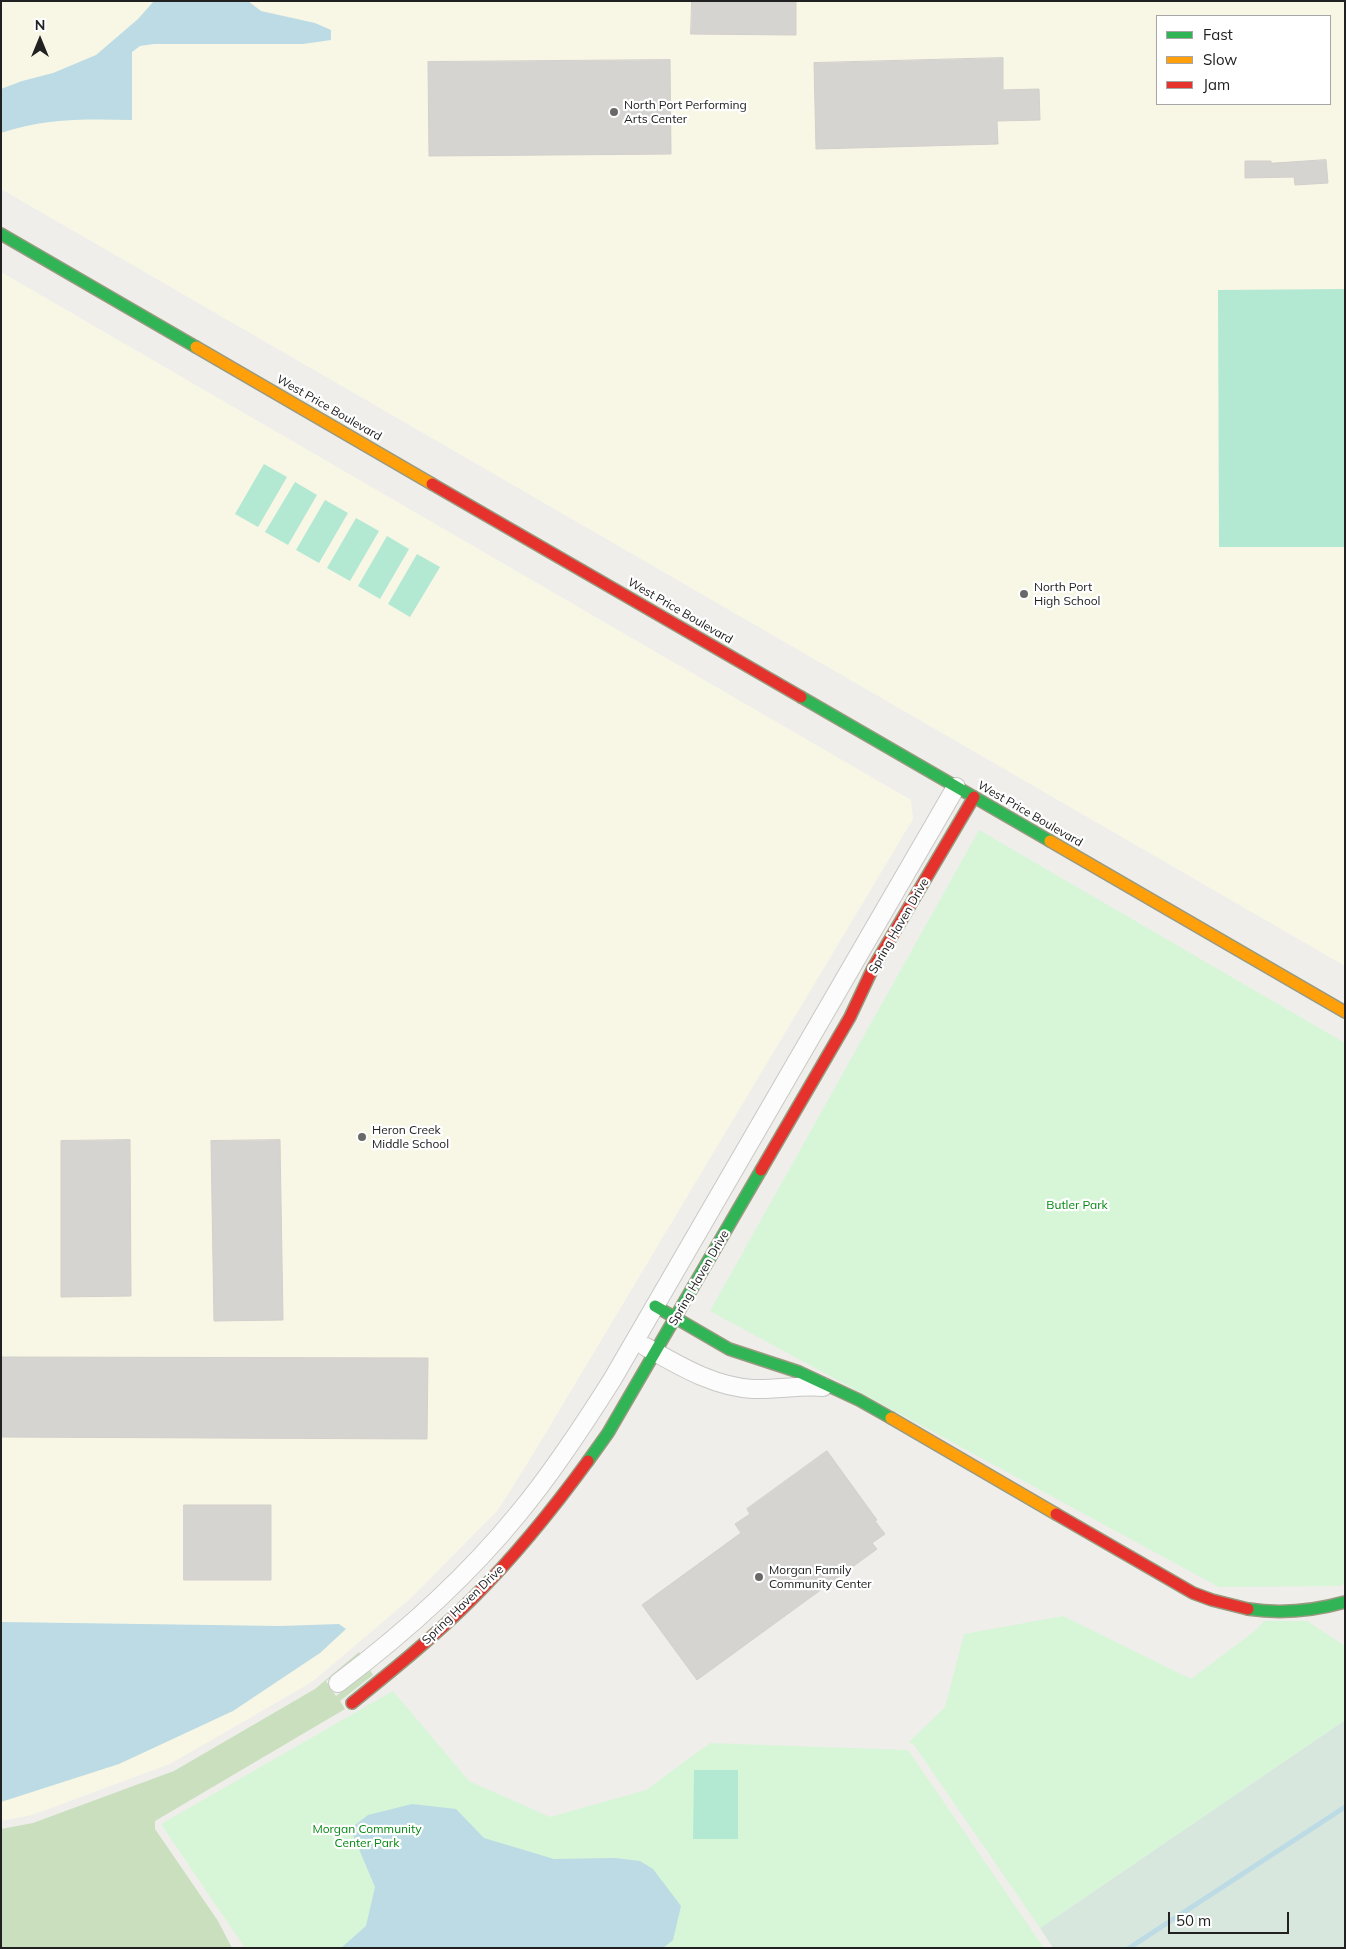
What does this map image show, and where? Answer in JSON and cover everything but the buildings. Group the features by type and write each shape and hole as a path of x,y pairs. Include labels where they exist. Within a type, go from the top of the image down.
{"street":[{"name":"West Price Boulevard","path":"1,234 1345,1012"},
{"name":"Spring Haven Drive","path":"338,1683 381,1651 468,1569 518,1515 557,1464 588,1419 635,1340 956,787"},
{"name":"Spring Haven Drive","path":"352,1703 442,1628 489,1582 536,1530 575,1480 608,1433 850,1017 873,968 974,797"},
{"path":"655,1306 729,1349 799,1372 859,1400 1193,1593 1214,1602 1262,1612 1286,1613 1306,1611 1345,1602"},
{"path":"635,1340 704,1377 722,1384 739,1388 768,1389 808,1386 834,1389"}],"shaded area":[{"name":"North Port High School","path":"1,1 1345,1 1345,966 1,189"},
{"name":"Heron Creek Middle School","path":"1,272 911,800 913,819 498,1510 410,1599 312,1682 170,1764 32,1815 1,1821"},
{"path":"1345,1720 1345,1948 1053,1948 1040,1928"}],"green space":[{"path":"1345,289 1345,547 1219,547 1218,290"},
{"path":"264,464 287,477 258,527 235,514"},
{"path":"295,482 317,495 288,545 265,532"},
{"path":"325,500 348,513 319,563 296,550"},
{"path":"356,518 379,531 350,581 327,568"},
{"path":"387,536 409,549 380,599 358,586"},
{"path":"417,554 440,567 410,617 388,604"},
{"name":"Butler Park","path":"979,830 1345,1043 1345,1582 1341,1586 1219,1587 710,1311"},
{"path":"1063,1616 1191,1679 1256,1630 1264,1621 1307,1621 1345,1646 1345,1720 1040,1928 914,1745 909,1742 945,1707 964,1634"},
{"path":"359,1652 361,1655 326,1681 336,1696 370,1670 373,1675 340,1701 345,1709 155,1821 155,1829 218,1921 232,1948 1,1948 1,1829 33,1823 174,1771 315,1689"},
{"name":"Morgan Community Center Park","path":"393,1691 469,1781 550,1817 646,1790 710,1743 908,1750 1044,1948 245,1948 161,1824"},
{"path":"694,1770 738,1770 738,1839 693,1839"}],"water":[{"path":"154,1 248,1 261,11 315,23 331,30 331,40 303,44 154,44 140,46 132,52 132,120 66,120 17,128 1,133 1,89 53,73 96,55 138,19"},
{"path":"1,1622 280,1626 339,1624 346,1629 320,1653 233,1711 119,1764 1,1802"},
{"path":"412,1804 456,1809 484,1838 554,1859 615,1858 640,1861 653,1869 681,1906 673,1940 663,1948 341,1948 366,1926 375,1887 353,1835 355,1825 368,1815"}],"waterway":[{"path":"1129,1948 1345,1807"}],"traffic: fast":[{"path":"1,234 196,347"},
{"path":"801,697 1050,841"},
{"path":"588,1461 608,1433 761,1170"},
{"path":"655,1306 729,1349 799,1372 859,1400 891,1418"},
{"path":"1248,1609 1297,1611 1345,1602"}],"traffic: slow":[{"path":"196,347 432,484"},
{"path":"1050,841 1345,1012"},
{"path":"891,1418 1056,1514"}],"traffic: jam":[{"path":"432,484 801,697"},
{"path":"761,1170 850,1017 873,968 974,797"},
{"path":"352,1703 429,1639 473,1598 533,1532 588,1461"},
{"path":"1056,1514 1193,1593 1248,1609"}],"place":[{"name":"North Port Performing Arts Center","path":"614,112"},
{"name":"North Port High School","path":"1024,594"},
{"name":"Heron Creek Middle School","path":"362,1137"},
{"name":"Morgan Family Community Center","path":"759,1577"}]}
